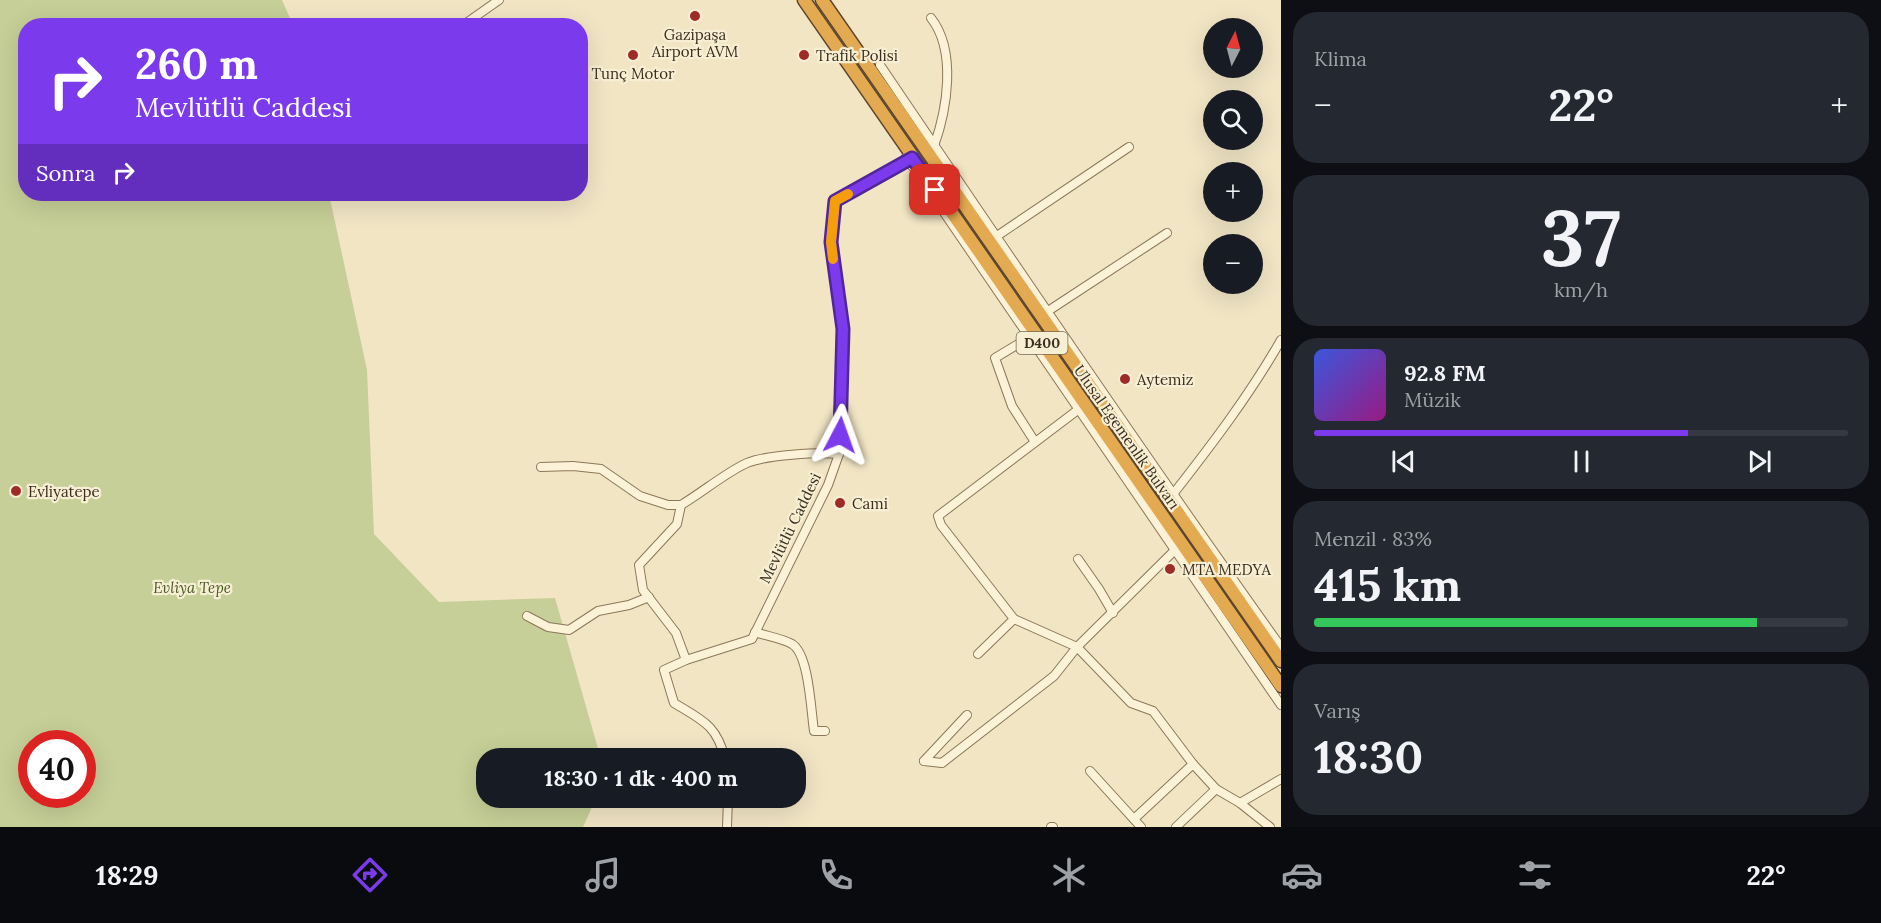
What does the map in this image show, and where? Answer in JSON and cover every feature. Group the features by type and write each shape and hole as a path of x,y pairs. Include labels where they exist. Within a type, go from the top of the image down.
{"highway":[{"name":"Ulusal Egemenlik Bulvarı","path":"804,0 910,159 1179,546 1281,686"},
{"name":"Ulusal Egemenlik Bulvarı","path":"822,0 1045,313 1281,661"},
{"path":"1179,546 1194,534"}],"street":[{"path":"473,18 499,0"},
{"path":"797,0 910,159 1079,409 1179,546 1281,705"},
{"path":"932,18 943,43 946,62 944,114 934,146"},
{"path":"880,65 992,239 1130,147"},
{"name":"Mevlütlü Caddesi","path":"755,632 828,485 839,454 843,396 843,329 831,242 835,201 910,159"},
{"path":"1045,313 1167,233"},
{"path":"1281,340 1263,371 1216,438 1171,496 1281,647"},
{"path":"1020,343 995,358 1012,406 1035,442"},
{"path":"1079,409 938,516 941,525 1014,619 1077,647 1131,703 1154,711 1193,764 1216,789 1240,803 1270,827"},
{"path":"541,467 573,466 601,469 640,496 668,505 681,506 748,463 791,455 839,454"},
{"path":"681,506 677,524 639,565 643,590 675,633 686,660"},
{"path":"967,715 924,761 942,762 1054,676 1077,647 1179,546"},
{"path":"1078,559 1113,613"},
{"path":"527,616 548,627 569,630 598,611 629,605 649,597"},
{"path":"978,654 1014,619"},
{"path":"722,748 709,724 674,703 664,670 686,660 752,639 755,632 794,645 801,656 807,677 814,730 825,731"},
{"path":"1134,819 1193,764"},
{"path":"1090,771 1141,827"},
{"path":"1240,803 1281,779"},
{"path":"1176,827 1216,789"},
{"path":"727,827 728,808"}],"green space":[{"name":"Evliya Tepe","path":"0,0 282,0 290,18 18,18 18,201 331,201 367,370 374,534 439,602 555,598 598,748 476,748 476,808 592,808 583,827 0,827"}],"slow traffic":[{"path":"833,259 831,242 835,201 848,194"}],"place":[{"name":"Gazipaşa Airport AVM","path":"695,16"},
{"name":"Tunç Motor","path":"633,55"},
{"name":"Trafik Polisi","path":"804,55"},
{"name":"Aytemiz","path":"1125,379"},
{"name":"Evliyatepe","path":"16,491"},
{"name":"Cami","path":"840,503"},
{"name":"MTA MEDYA","path":"1170,569"}],"route":[{"path":"840,435 843,396 843,329 831,242 835,201 912,158 935,190"}]}
